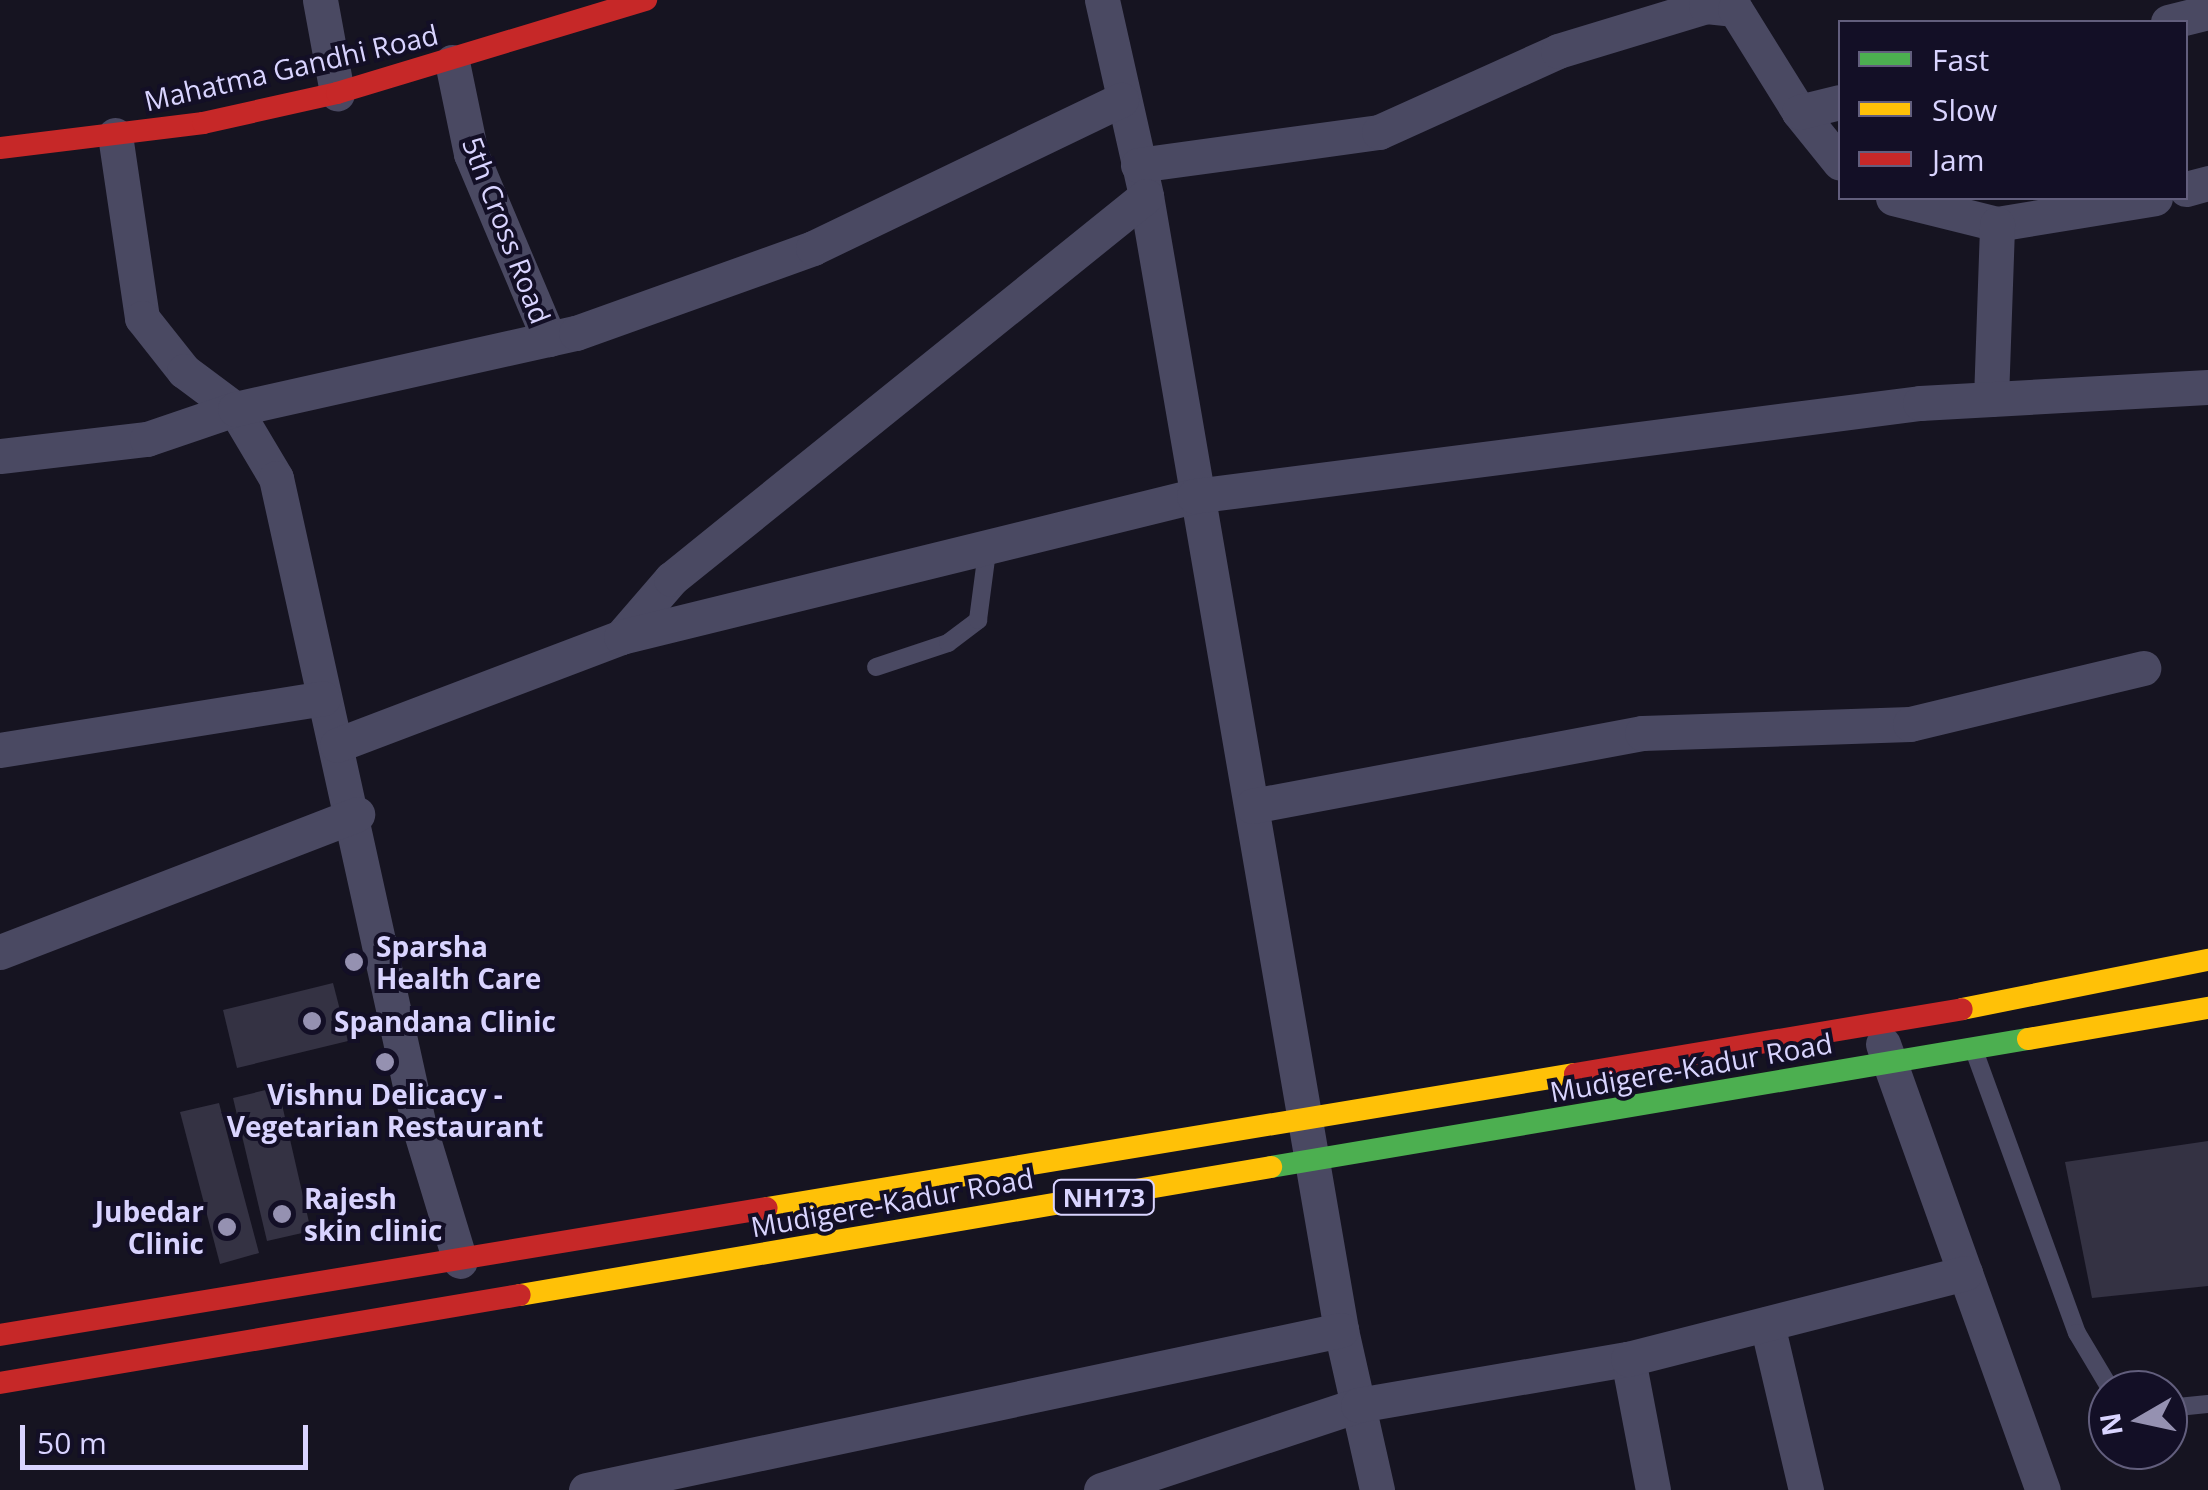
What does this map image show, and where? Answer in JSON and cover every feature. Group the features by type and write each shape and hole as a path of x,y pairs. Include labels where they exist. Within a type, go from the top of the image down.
{"main road":[{"name":"Mahatma Gandhi Road","path":"0,148 115,135 337,92 452,62 646,0"},
{"name":"Mudigere-Kadur Road","path":"0,1335 1959,1010 2208,960"},
{"name":"Mudigere-Kadur Road","path":"0,1383 1974,1051 2208,1008"}],"street":[{"path":"320,0 337,92"},
{"path":"1102,0 1121,100 1142,181 1342,1330 1377,1490"},
{"path":"621,638 672,579 1142,181 1379,132 1558,51 1706,6 1735,9 1799,112 1838,161"},
{"path":"2176,20 2208,12"},
{"name":"5th Cross Road","path":"452,62 471,154 549,339"},
{"path":"0,456 147,438 234,409 549,339 813,248 1121,100"},
{"path":"1799,112 1838,102"},
{"path":"115,135 142,318 184,371 234,409 276,478 323,698 356,814 419,1126 460,1261"},
{"path":"1901,200 1998,224 2144,200"},
{"path":"1990,399 1998,224"},
{"path":"337,744 621,638 986,552 1194,496 1990,399 2208,387"},
{"path":"1252,806 1642,733 1910,724 2143,668"},
{"path":"0,750 323,698"},
{"path":"0,952 356,814"},
{"path":"1875,1024 2043,1490"},
{"path":"1101,1490 1358,1405 1628,1358 1965,1272"},
{"path":"1767,1324 1806,1490"},
{"path":"586,1490 1342,1330"},
{"path":"1628,1358 1654,1490"}],"lane":[{"path":"876,667 948,643 978,620 986,552"},
{"path":"1959,1010 2078,1332 2100,1370"}],"building":[{"path":"333,983 348,1041 237,1068 223,1010"},
{"path":"278,1087 311,1231 267,1241 233,1098"},
{"path":"219,1103 259,1253 220,1264 180,1112"},
{"path":"2208,1141 2208,1286 2092,1298 2065,1162"}],"traffic: fast":[{"path":"1271,1167 2028,1039"}],"traffic: slow":[{"path":"1962,1009 2208,960"},
{"path":"2028,1039 2208,1008"},
{"path":"767,1208 1575,1074"},
{"path":"520,1295 1271,1167"}],"traffic: jam":[{"path":"0,148 203,123 337,93 646,0"},
{"path":"1575,1074 1962,1009"},
{"path":"0,1335 767,1208"},
{"path":"0,1383 520,1295"}],"place":[{"name":"Sparsha Health Care","path":"354,962"},
{"name":"Spandana Clinic","path":"312,1021"},
{"name":"Vishnu Delicacy - Vegetarian Restaurant","path":"385,1062"},
{"name":"Rajesh skin clinic","path":"282,1214"},
{"name":"Jubedar Clinic","path":"227,1227"}]}
